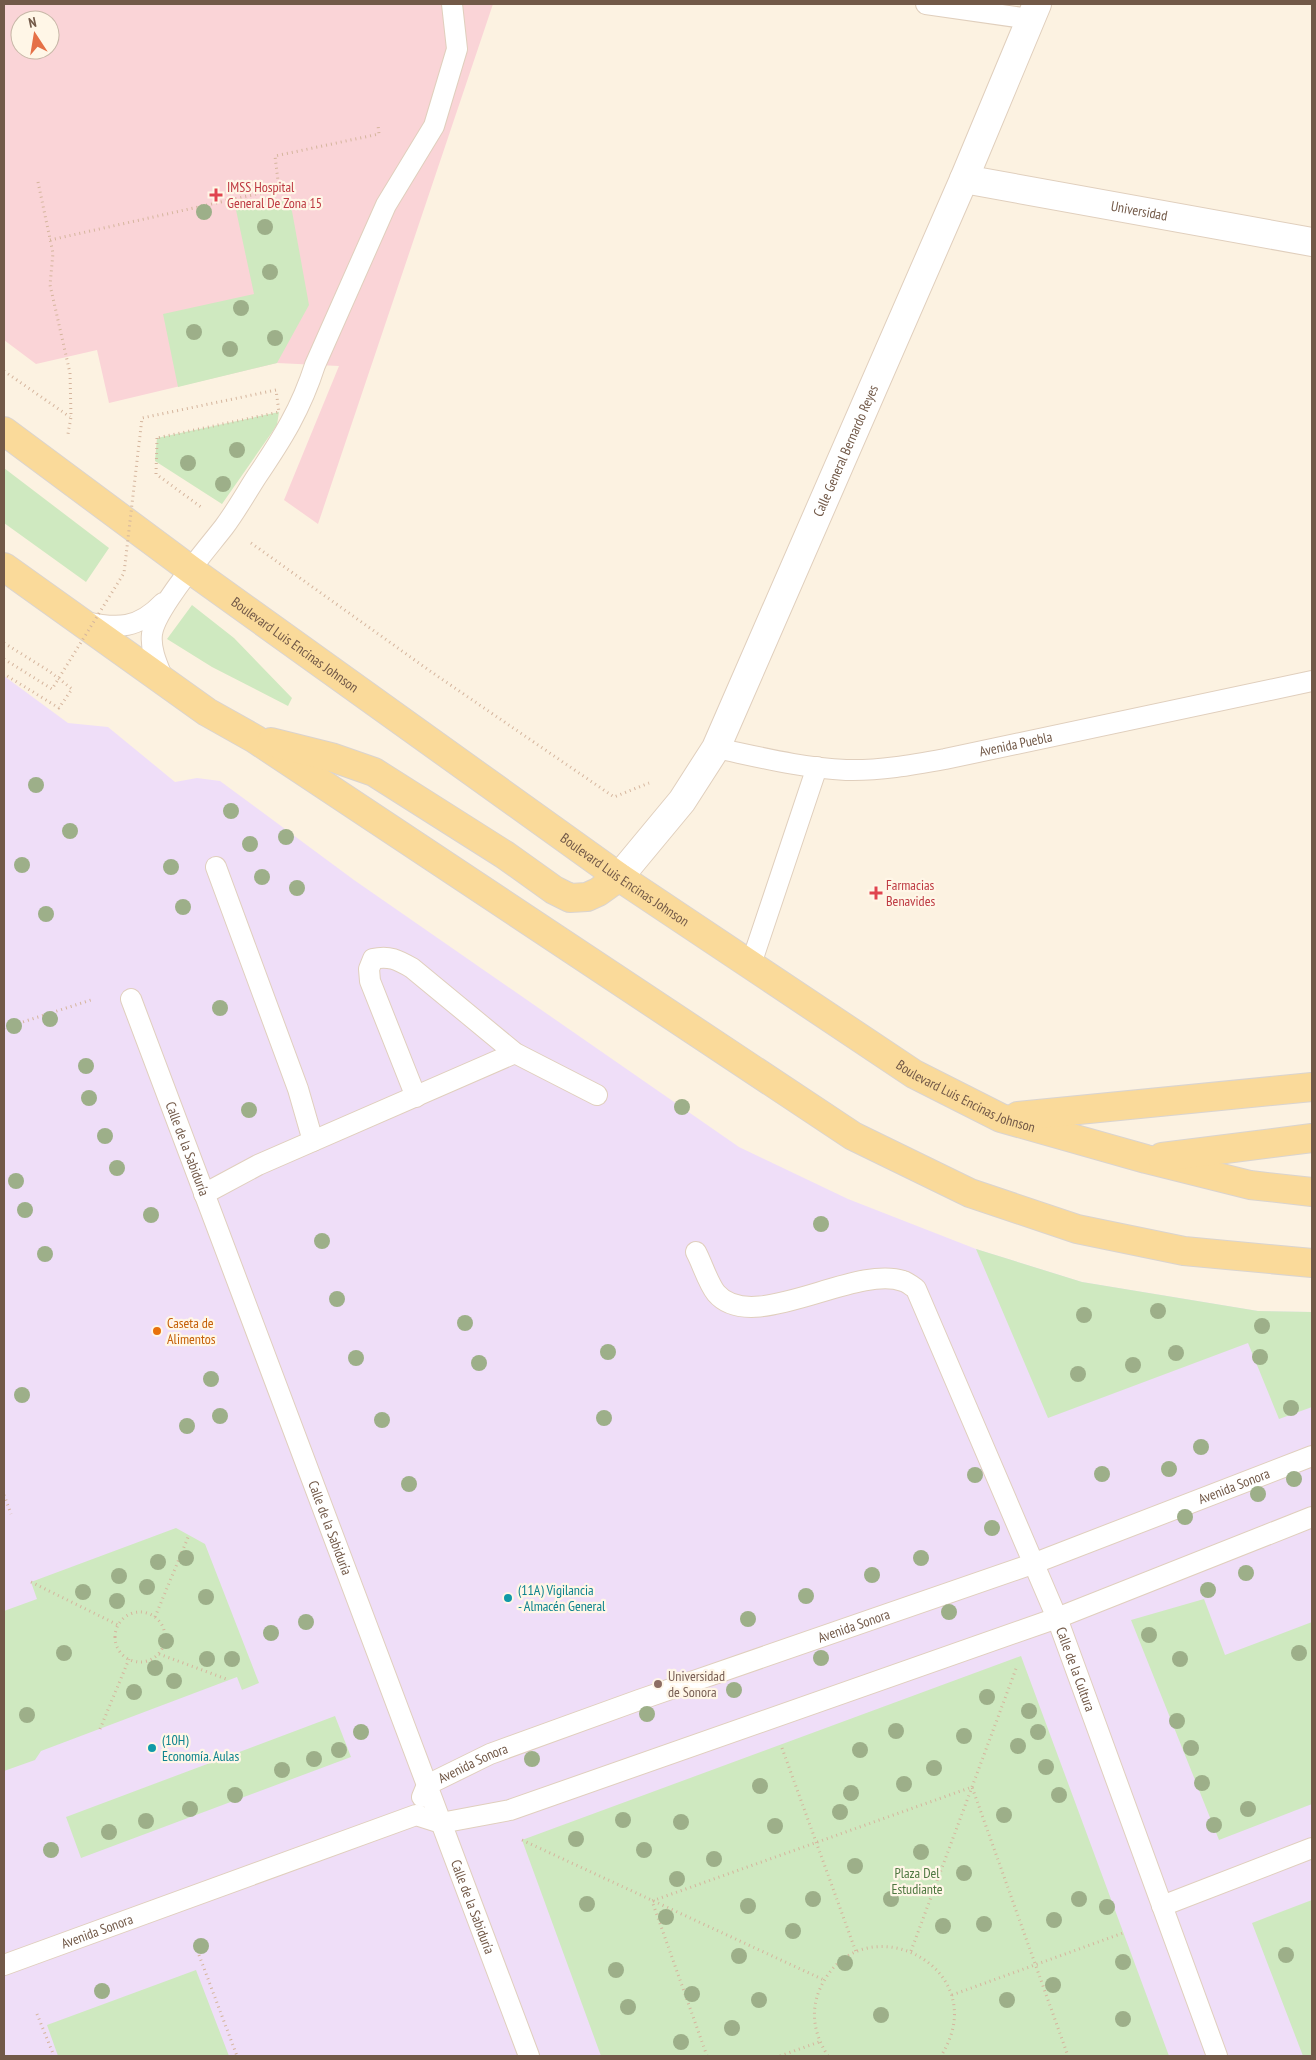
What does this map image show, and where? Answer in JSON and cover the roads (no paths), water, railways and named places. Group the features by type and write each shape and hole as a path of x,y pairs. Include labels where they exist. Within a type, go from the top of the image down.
{"main road":[{"name":"Boulevard Luis Encinas Johnson","path":"4,431 191,570 619,877 751,964 815,1010 914,1074 1001,1118 1146,1159 1250,1185 1312,1192"},
{"path":"4,567 214,716 255,739 853,1136 970,1194 1077,1229 1184,1251 1312,1263"},
{"path":"255,739 301,749 374,772 505,855 554,890 570,898 592,894 619,877"},
{"path":"1001,1118 1312,1087"},
{"path":"1146,1159 1312,1138"}],"street":[{"name":"Calle General Bernardo Reyes","path":"619,877 682,800 716,748 964,179 1034,11"},
{"name":"Universidad","path":"964,179 1312,242"}],"lane":[{"path":"452,4 457,49"},
{"path":"164,681 152,646 152,632 160,615 225,525 292,421 307,390 314,365 386,205 434,126 457,49 460,4"},
{"path":"926,4 1034,11"},
{"path":"81,622 110,627 130,626 145,618 161,605 191,570"},
{"name":"Avenida Puebla","path":"716,748 817,767 846,770 890,768 945,759 1312,681"},
{"path":"751,964 817,767"},
{"path":"216,867 298,1089 313,1141"},
{"path":"416,1097 370,981 369,969 373,959 385,956 412,968 515,1053 597,1095"},
{"name":"Calle de la Sabiduría","path":"130,999 529,2056"},
{"path":"204,1194 258,1165 515,1053"},
{"name":"Calle de la Cultura","path":"696,1252 716,1293 732,1305 749,1308 775,1304 875,1280 903,1281 916,1289 1057,1618 1217,2056"},
{"name":"Avenida Sonora","path":"4,1965 416,1815 427,1785 490,1754 639,1700 1034,1563 1312,1456"},
{"path":"416,1815 441,1823 510,1810 1057,1618 1312,1517"},
{"path":"1162,1906 1312,1848"}],"place":[{"name":"IMSS Hospital General De Zona 15","path":"216,195"},
{"name":"Farmacias Benavides","path":"876,893"},
{"name":"Caseta de Alimentos","path":"157,1331"},
{"name":"(11A) Vigilancia - Almacén General","path":"508,1598"},
{"name":"Universidad de Sonora","path":"658,1684"},
{"name":"(10H) Economía. Aulas","path":"152,1748"}],"park label":[{"name":"Plaza Del Estudiante","path":"917,1882"}]}
